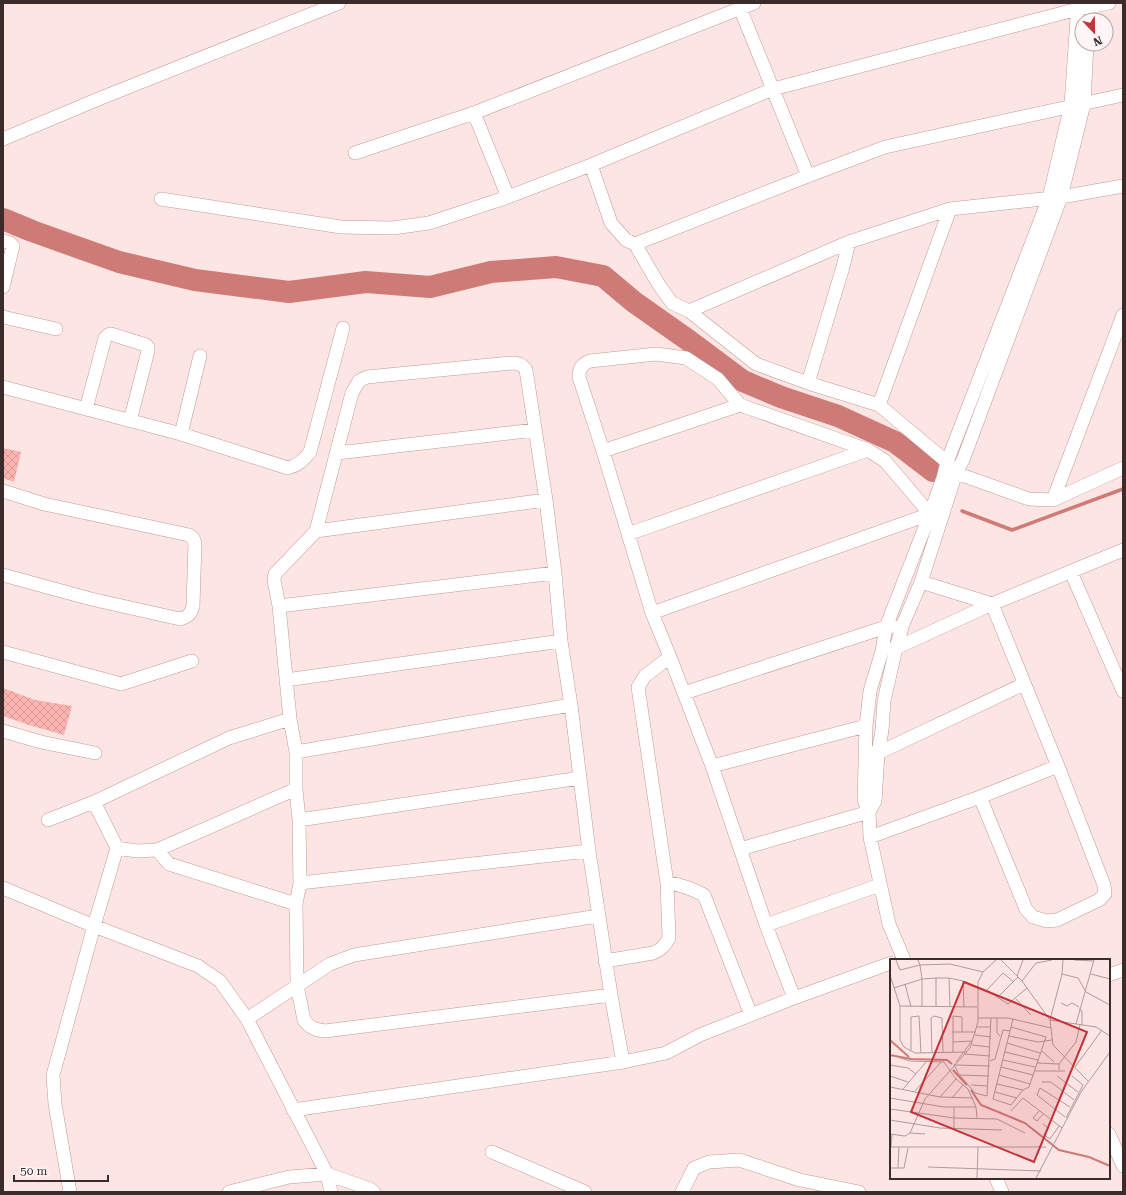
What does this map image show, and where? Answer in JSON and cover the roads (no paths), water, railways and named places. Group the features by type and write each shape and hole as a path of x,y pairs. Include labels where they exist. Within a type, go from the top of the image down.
{"street":[{"path":"3,139 101,98 339,3"},
{"path":"355,153 474,113 754,3"},
{"path":"161,198 341,227 392,228 429,223 508,197 591,166 773,89 1109,3"},
{"path":"740,8 808,176"},
{"path":"902,959 889,924 870,837 869,812 864,800 872,753 882,730 884,701 896,648 903,624 921,582 947,462 1055,198 1071,105 1085,8"},
{"path":"872,753 866,726 870,691 882,651 886,627 936,515 966,453 1055,198 1084,104 1087,52"},
{"path":"635,244 885,147 1071,105 1084,104 1123,95"},
{"path":"474,113 508,197"},
{"path":"591,166 611,224 626,240 635,244 659,285 672,303 689,312 756,364 808,383 879,405 947,462 956,473 1029,499 1053,500 1123,468"},
{"path":"689,312 849,242 950,210 1055,198 1123,186"},
{"path":"879,405 950,210"},
{"path":"3,241 10,243 13,246 3,287"},
{"path":"808,383 843,268 849,242"},
{"path":"1053,500 1123,315"},
{"path":"3,317 56,329"},
{"path":"3,387 181,434 288,468 296,466 303,461 310,452 344,328"},
{"path":"86,409 105,338 111,334 148,346 130,421"},
{"path":"794,998 766,925 712,766 652,613 579,377 579,369 584,363 590,361 656,354 686,358 718,379 740,405 868,450 885,461 936,515"},
{"path":"181,434 200,356"},
{"path":"611,995 325,1031 313,1028 304,1020 297,986 296,904 300,883 296,752 290,719 279,606 274,580 275,574 316,531 352,393 359,381 368,376 518,363 526,370 546,500 555,573 561,641 571,705 598,916 623,1062"},
{"path":"603,451 740,405"},
{"path":"337,453 535,430"},
{"path":"628,534 868,450"},
{"path":"3,491 44,504 189,535 193,538 195,543 193,606 187,617 180,619 91,599 3,575"},
{"path":"316,531 546,500"},
{"path":"652,613 936,515"},
{"path":"882,651 896,648 992,604 1123,550"},
{"path":"1071,572 1123,691"},
{"path":"279,606 555,573"},
{"path":"921,582 992,604"},
{"path":"980,797 1026,909 1033,917 1047,922 1057,920 1099,900 1105,894 1104,885 1058,766 992,604"},
{"path":"684,693 886,627 903,624"},
{"path":"286,680 561,641"},
{"path":"3,652 121,684 192,661"},
{"path":"605,961 653,953 660,950 669,938 667,883 638,687 645,676 670,657"},
{"path":"872,753 1024,684"},
{"path":"296,752 571,705"},
{"path":"48,820 94,802 229,738 290,719"},
{"path":"712,766 866,726"},
{"path":"3,731 41,742 95,754"},
{"path":"870,837 980,797 1058,766"},
{"path":"299,820 580,778"},
{"path":"117,848 137,851 157,850 296,789"},
{"path":"70,1192 55,1104 53,1075 117,848 94,802"},
{"path":"740,848 869,812"},
{"path":"157,850 169,864 296,904"},
{"path":"300,883 589,851"},
{"path":"667,883 679,884 704,895 752,1015"},
{"path":"766,925 880,885"},
{"path":"3,888 94,926 198,966 220,981 247,1018 327,1174 331,1192"},
{"path":"247,1018 330,964 354,956 598,916"},
{"path":"293,1110 623,1062 666,1053 700,1035 794,998 890,963"},
{"path":"1110,975 1123,970"},
{"path":"1110,1136 1123,1166"},
{"path":"492,1152 585,1192"},
{"path":"682,1192 694,1168 709,1162 739,1160 800,1180 808,1187 859,1192"},
{"path":"229,1192 289,1177 327,1174 370,1189 374,1192"},
{"path":"996,1179 1002,1192"}],"waterway":[{"path":"3,219 119,262 195,280 289,292 366,282 430,287 491,272 556,267 603,276 634,302 743,381 781,397 838,416 895,442 933,471"},
{"path":"962,511 1012,530 1123,489"}]}
